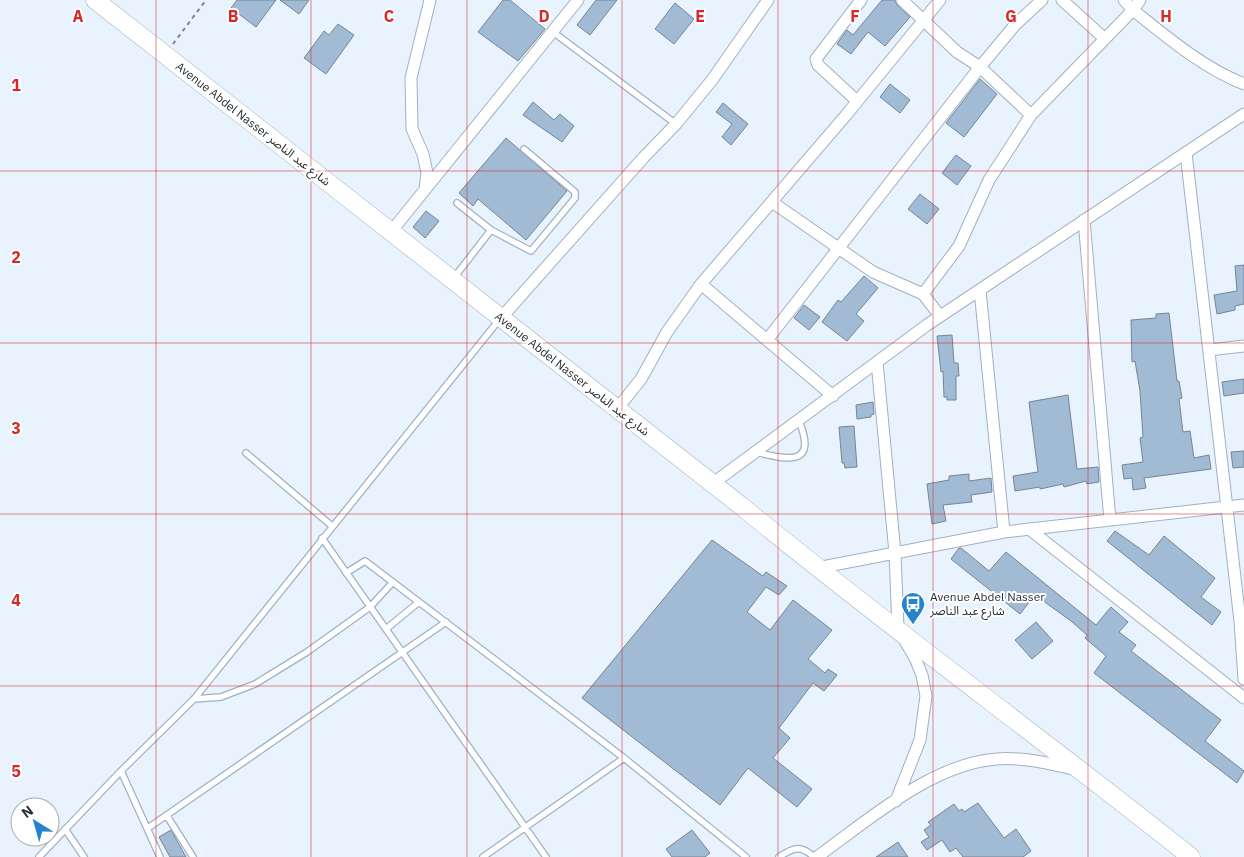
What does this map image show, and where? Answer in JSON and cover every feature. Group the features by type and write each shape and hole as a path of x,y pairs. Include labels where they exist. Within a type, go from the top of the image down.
{"main road":[{"name":"Avenue Abdel Nasser شارع عبد الناصر","path":"95,0 712,484 816,568 1084,772 1191,857"}],"street":[{"path":"424,191 427,173 423,154 412,129 410,78 430,0"},
{"path":"390,233 578,0"},
{"path":"500,318 644,157 676,124 712,80 768,0"},
{"path":"857,101 818,65 816,59 861,0"},
{"path":"902,0 957,52 980,67 1031,115"},
{"path":"617,410 641,379 667,332 701,284 857,101 923,18 940,0"},
{"path":"767,340 980,67 1015,25 1042,0"},
{"path":"1062,0 1105,38"},
{"path":"1124,0 1133,10 1184,50 1232,80 1244,84"},
{"path":"924,294 959,246 990,180 1031,115 1133,10 1140,0"},
{"path":"712,484 940,316 1244,114"},
{"path":"1186,153 1208,350 1242,620 1244,679"},
{"path":"772,202 873,272 924,294 940,316"},
{"path":"1084,220 1110,520"},
{"path":"701,284 833,396"},
{"path":"980,290 1004,532"},
{"path":"1208,350 1244,346"},
{"path":"877,362 895,553 898,629 915,658 922,675 926,696 920,740 896,801"},
{"path":"816,568 1004,532 1244,506"},
{"path":"1029,529 1244,698"},
{"path":"816,857 896,801 949,772 976,762 1022,759 1084,772"}],"lane":[{"path":"553,32 676,124"},
{"path":"457,203 491,230 531,251 575,198 575,192 524,149"},
{"path":"452,280 491,230"},
{"path":"39,857 121,770 194,699 500,318"},
{"path":"756,452 782,459 792,459 798,456 803,451 805,440 799,421"},
{"path":"246,452 332,526"},
{"path":"322,538 546,857"},
{"path":"346,573 365,561 624,758 746,857"},
{"path":"194,699 220,697 255,684 307,652 370,607 393,582"},
{"path":"386,629 419,602"},
{"path":"148,828 446,622"},
{"path":"483,857 624,758"},
{"path":"121,770 160,857"},
{"path":"167,816 193,857"},
{"path":"65,830 84,857"},
{"path":"779,857 793,848 799,847 816,857"}],"path":[{"path":"165,54 206,0"}],"building":[{"path":"237,0 276,0 256,27 231,8"},
{"path":"280,0 309,0 299,14"},
{"path":"503,0 510,0 545,29 518,61 478,32"},
{"path":"596,0 617,0 590,35 577,25"},
{"path":"882,0 895,0 897,5 910,17 885,46 868,32 851,54 837,44 847,30 853,35"},
{"path":"675,3 694,19 674,44 655,29"},
{"path":"338,24 354,35 326,74 304,58 324,31 329,35"},
{"path":"980,79 997,94 964,137 946,123"},
{"path":"890,84 910,100 900,113 880,97"},
{"path":"533,102 554,120 560,114 574,126 562,142 523,115"},
{"path":"723,103 748,124 731,145 722,137 732,124 716,112"},
{"path":"506,138 567,191 526,240 478,199 473,206 459,193"},
{"path":"956,155 971,166 957,185 942,173"},
{"path":"920,194 939,209 927,224 908,209"},
{"path":"426,211 439,221 425,238 413,227"},
{"path":"1244,265 1244,304 1235,306 1235,310 1217,314 1214,295 1237,291 1235,266"},
{"path":"864,276 878,288 856,314 864,321 847,341 822,322 838,300 841,302"},
{"path":"804,305 820,317 809,330 794,318"},
{"path":"1169,313 1177,381 1179,381 1182,398 1179,399 1183,432 1190,431 1194,458 1209,455 1211,469 1144,478 1146,488 1133,490 1132,478 1124,479 1122,465 1143,462 1140,438 1143,437 1140,391 1135,361 1132,362 1131,320 1156,318 1156,314"},
{"path":"952,335 954,363 958,363 959,376 956,376 956,400 947,400 947,397 944,397 943,371 941,372 937,336"},
{"path":"1244,379 1244,393 1224,396 1222,382"},
{"path":"1068,395 1077,469 1098,467 1099,482 1087,484 1086,481 1064,487 1063,484 1040,489 1040,487 1015,491 1013,476 1038,472 1029,402"},
{"path":"873,402 874,414 871,417 857,419 856,405"},
{"path":"854,426 857,467 845,468 844,463 842,463 839,427"},
{"path":"1244,451 1244,467 1233,468 1231,452"},
{"path":"969,474 969,481 991,478 992,492 971,495 972,502 943,505 946,521 932,524 927,484 949,480 949,476"},
{"path":"1115,531 1149,555 1164,536 1215,578 1201,597 1221,612 1212,625 1107,541"},
{"path":"712,540 763,576 766,572 787,586 779,595 766,587 747,612 770,630 793,600 832,630 808,659 825,673 828,669 837,675 824,691 813,683 779,728 790,738 773,758 812,789 797,807 748,768 720,805 582,698"},
{"path":"959,548 989,571 1006,552 1096,625 1111,607 1128,622 1119,632 1136,645 1131,651 1221,720 1205,741 1244,771 1237,783 1094,673 1106,656 1085,638 1087,635 1071,621 1035,595 1020,614 951,559"},
{"path":"1036,622 1053,641 1032,659 1015,640"},
{"path":"978,803 1004,838 1016,829 1031,851 1023,857 963,857 956,848 950,852 942,840 927,850 921,842 929,837 924,830 931,825 928,822 954,804 959,811 962,809 964,812"},
{"path":"171,830 186,857 170,857 159,837"},
{"path":"692,830 710,853 705,857 672,857 666,849"},
{"path":"898,842 908,857 876,857"}],"place":[{"name":"Avenue Abdel Nasser شارع عبد الناصر","path":"913,625"}]}
